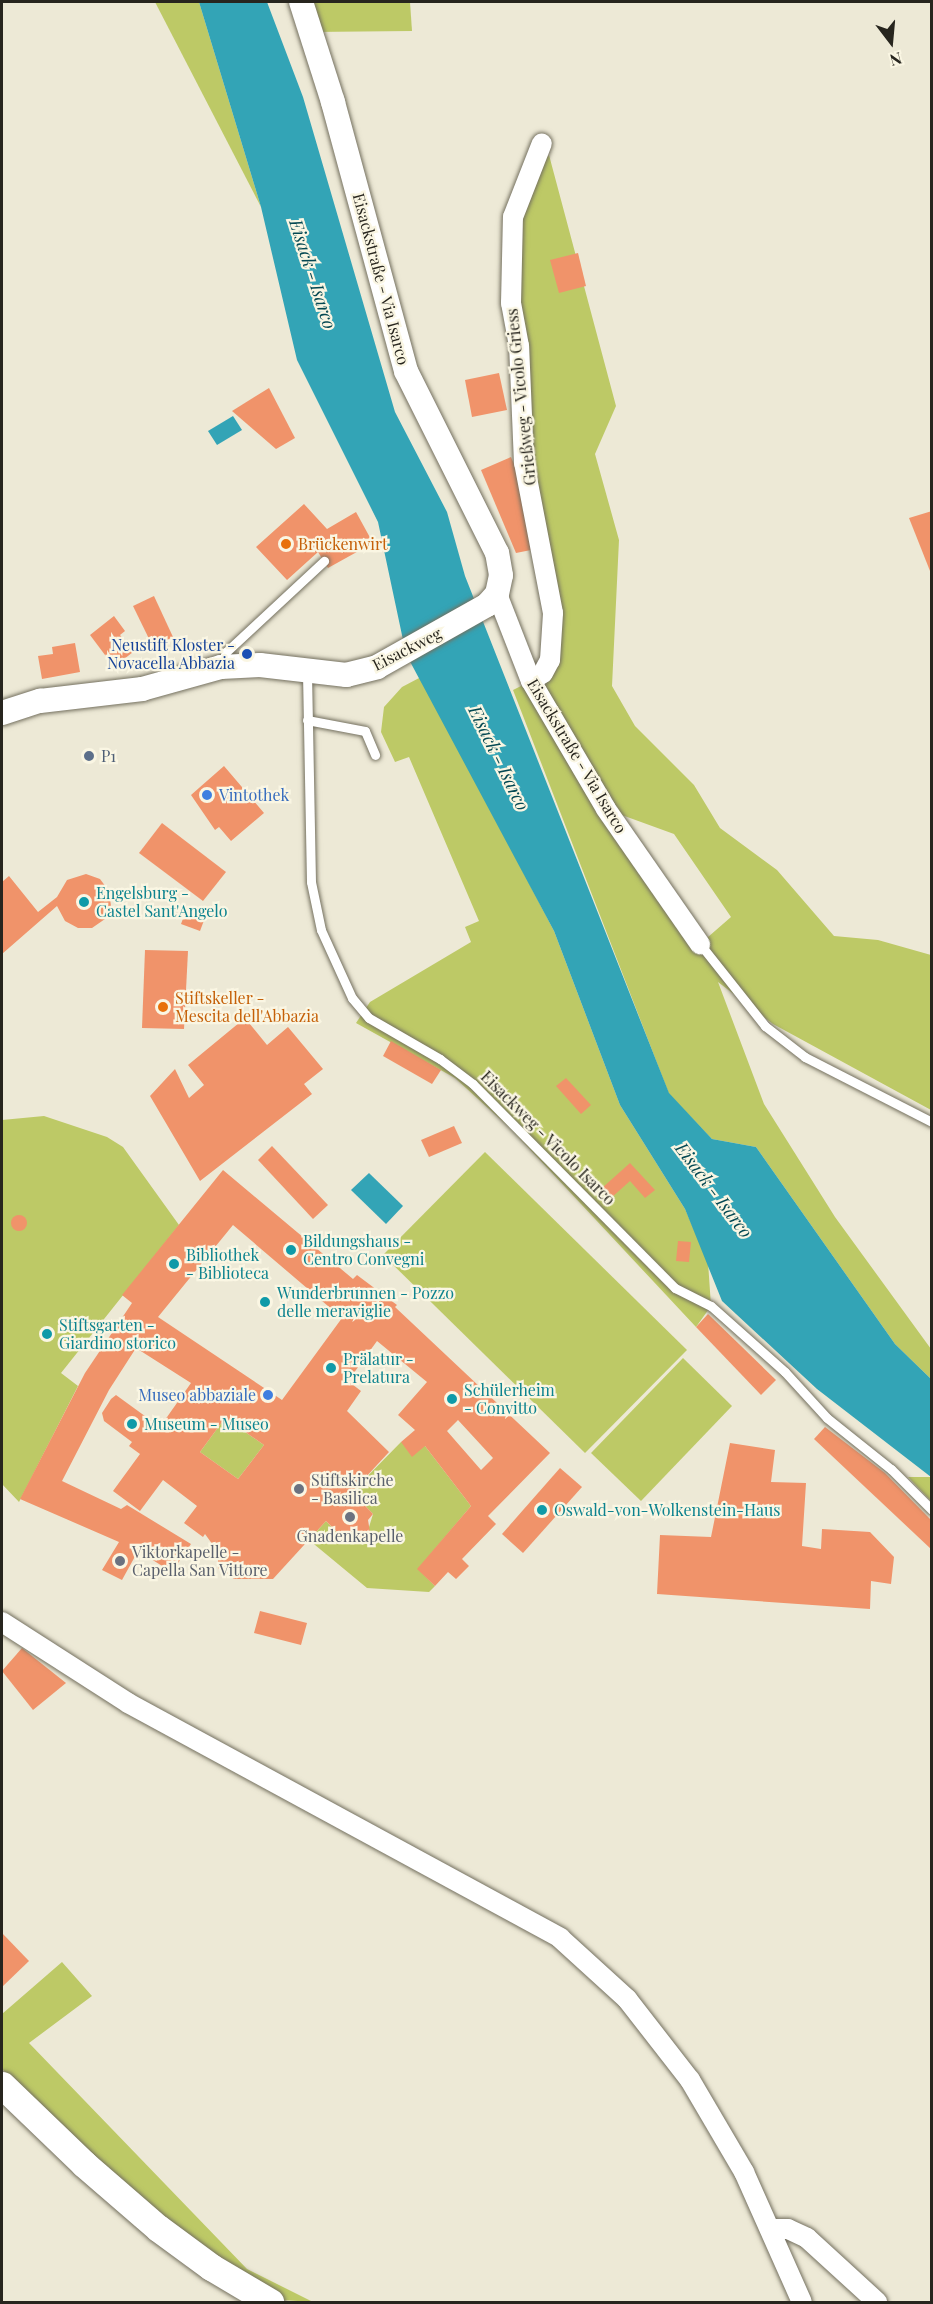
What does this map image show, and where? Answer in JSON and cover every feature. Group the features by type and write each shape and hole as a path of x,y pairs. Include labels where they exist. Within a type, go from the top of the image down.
{"main road":[{"path":"2,2085 84,2164 158,2228 211,2267 270,2302"}],"street":[{"name":"Eisackstraße - Via Isarco","path":"301,2 333,102 406,370 497,553 501,575 492,599 531,681 606,810 700,944"},
{"name":"Grießweg - Vicolo Griess","path":"531,681 543,673 550,660 554,613 524,463 519,346 511,303 513,217 542,143"},
{"name":"Eisackweg","path":"2,713 40,701 142,690 221,667 260,665 307,673 346,675 377,667 406,654 492,599"},
{"path":"2,1623 128,1703 560,1938 627,1999 690,2080 744,2172 802,2302"},
{"path":"770,2229 788,2229 807,2238 877,2302"}],"lane":[{"path":"221,667 226,652 324,561"},
{"name":"Eisackweg - Vicolo Isarco","path":"307,673 311,882 321,930 352,998 369,1018 440,1059 473,1084 675,1288 711,1305 785,1372 827,1418 891,1469 932,1510"},
{"path":"307,720 364,731 375,755"},
{"name":"Eisackstraße - Via Isarco","path":"700,944 765,1026 805,1057 932,1122"}],"green space":[{"path":"155,2 199,2 261,207"},
{"path":"301,2 410,2 412,31 312,32"},
{"path":"549,155 616,406 595,454 619,540 612,686 635,726 694,785 720,828 777,870 834,936 878,940 931,955 931,1110 773,1024 718,982 764,1104 835,1217 931,1349 931,1379 895,1344 756,1147 712,1139 669,1094 513,690 531,681 550,660 524,463 519,346 524,181","holes":["608,810 674,834 731,917 700,944"]},
{"path":"421,677 554,931 620,1105 685,1209 708,1262 711,1306 696,1327 510,1128 455,1078 356,1023 370,1002 471,942 465,927 479,921 409,757 395,762 381,732 384,707 402,687"},
{"name":"Stiftsgarten - Giardino storico","path":"44,1116 107,1137 123,1147 179,1225 61,1373 78,1386 19,1502 2,1484 2,1120"},
{"path":"485,1152 687,1350 585,1453 383,1255"},
{"path":"683,1358 732,1406 641,1501 591,1453"},
{"path":"225,1418 264,1445 238,1479 200,1452"},
{"path":"401,1442 425,1446 471,1506 418,1569 435,1586 429,1592 367,1588 309,1540 326,1521 346,1542 353,1536 366,1537 373,1514 352,1492"},
{"path":"908,1477 931,1477 931,1501"},
{"path":"62,1962 92,1996 29,2043 247,2269 313,2302 282,2300 163,2222 2,2069 2,2014"}],"water":[{"name":"Eisack - Isarco","path":"199,2 267,2 303,97 395,412 447,512 465,576 669,1093 712,1139 756,1147 895,1344 931,1379 931,1477 817,1389 722,1301 685,1209 620,1105 554,931 406,654 378,522 297,360 261,207"},
{"path":"233,416 242,430 217,445 208,431"},
{"path":"369,1173 403,1206 386,1224 351,1190"}],"building":[{"path":"578,253 586,286 559,293 550,260"},
{"path":"499,373 507,410 472,417 465,380"},
{"path":"269,388 295,438 276,449 232,411"},
{"path":"511,457 519,476 531,550 516,553 481,470"},
{"name":"Brückenwirt","path":"304,504 327,529 356,512 373,543 328,568 318,552 287,580 256,547"},
{"path":"932,511 932,576 909,518"},
{"path":"154,596 173,637 153,647 133,606"},
{"path":"114,616 125,631 120,635 133,652 114,667 90,635"},
{"path":"75,643 80,672 42,679 38,656 53,654 52,647"},
{"path":"224,766 264,813 231,841 219,827 215,830 191,795"},
{"path":"162,823 226,872 203,901 139,853"},
{"path":"86,874 100,879 109,891 111,906 105,919 92,928 78,928 65,921 57,906 2,954 2,882 9,876 38,912 57,897 67,880"},
{"path":"187,908 206,915 200,931 181,924"},
{"path":"145,950 188,951 184,1029 142,1028"},
{"path":"245,1018 267,1045 288,1027 323,1069 304,1084 312,1094 200,1181 150,1096 175,1069 189,1098 204,1085 188,1065"},
{"path":"391,1041 441,1070 432,1084 383,1056"},
{"path":"566,1078 591,1105 581,1114 556,1086"},
{"path":"454,1126 462,1143 429,1157 421,1140"},
{"path":"272,1146 328,1205 313,1219 258,1160"},
{"path":"630,1163 655,1190 645,1198 630,1181 611,1198 602,1188"},
{"path":"223,1170 353,1279 357,1275 397,1305 395,1307 550,1453 488,1516 496,1524 462,1559 469,1566 456,1579 448,1572 435,1586 417,1569 471,1506 425,1446 412,1457 401,1442 415,1430 398,1415 427,1382 377,1341 348,1381 361,1391 347,1411 389,1452 352,1492 373,1514 368,1520 370,1532 361,1538 353,1536 347,1542 326,1521 273,1579 234,1579 218,1568 218,1552 205,1534 203,1537 184,1523 197,1506 163,1480 140,1511 113,1491 140,1454 129,1446 132,1442 104,1421 102,1413 111,1399 116,1395 160,1427 191,1383 136,1348 109,1390 62,1481 121,1509 127,1505 191,1544 172,1572 138,1551 122,1580 102,1570 119,1542 20,1499 85,1373 132,1303 122,1295","holes":["233,1225 342,1318 282,1400 158,1317","225,1418 264,1445 238,1479 200,1452","458,1420 493,1458 481,1470 447,1431"]},
{"path":"19,1215 27,1223 19,1231 11,1223"},
{"path":"678,1241 691,1242 689,1262 676,1261"},
{"path":"708,1314 776,1380 761,1395 696,1327"},
{"path":"825,1427 885,1473 932,1521 932,1550 814,1439"},
{"path":"730,1443 775,1450 771,1482 806,1483 802,1546 821,1549 822,1529 870,1532 894,1557 891,1584 871,1581 870,1609 657,1594 660,1535 711,1537"},
{"name":"Oswald-von-Wolkenstein-Haus","path":"560,1468 582,1487 523,1553 502,1534"},
{"path":"260,1611 307,1623 301,1645 254,1633"},
{"path":"22,1648 66,1683 33,1710 2,1671"},
{"path":"2,1933 29,1961 2,1987"}],"place":[{"name":"Brückenwirt","path":"286,544"},
{"name":"Neustift Kloster - Novacella Abbazia","path":"247,654"},
{"name":"P1","path":"89,756"},
{"name":"Vintothek","path":"207,795"},
{"name":"Engelsburg - Castel Sant'Angelo","path":"84,902"},
{"name":"Stiftskeller - Mescita dell'Abbazia","path":"163,1007"},
{"name":"Bildungshaus - Centro Convegni","path":"291,1250"},
{"name":"Bibliothek - Biblioteca","path":"174,1264"},
{"name":"Wunderbrunnen - Pozzo delle meraviglie","path":"265,1302"},
{"name":"Stiftsgarten - Giardino storico","path":"47,1334"},
{"name":"Prälatur - Prelatura","path":"331,1368"},
{"name":"Museo abbaziale","path":"268,1395"},
{"name":"Schülerheim - Convitto","path":"452,1399"},
{"name":"Museum - Museo","path":"132,1424"},
{"name":"Stiftskirche - Basilica","path":"299,1489"},
{"name":"Oswald-von-Wolkenstein-Haus","path":"542,1510"},
{"name":"Gnadenkapelle","path":"350,1517"},
{"name":"Viktorkapelle - Capella San Vittore","path":"120,1561"}]}
